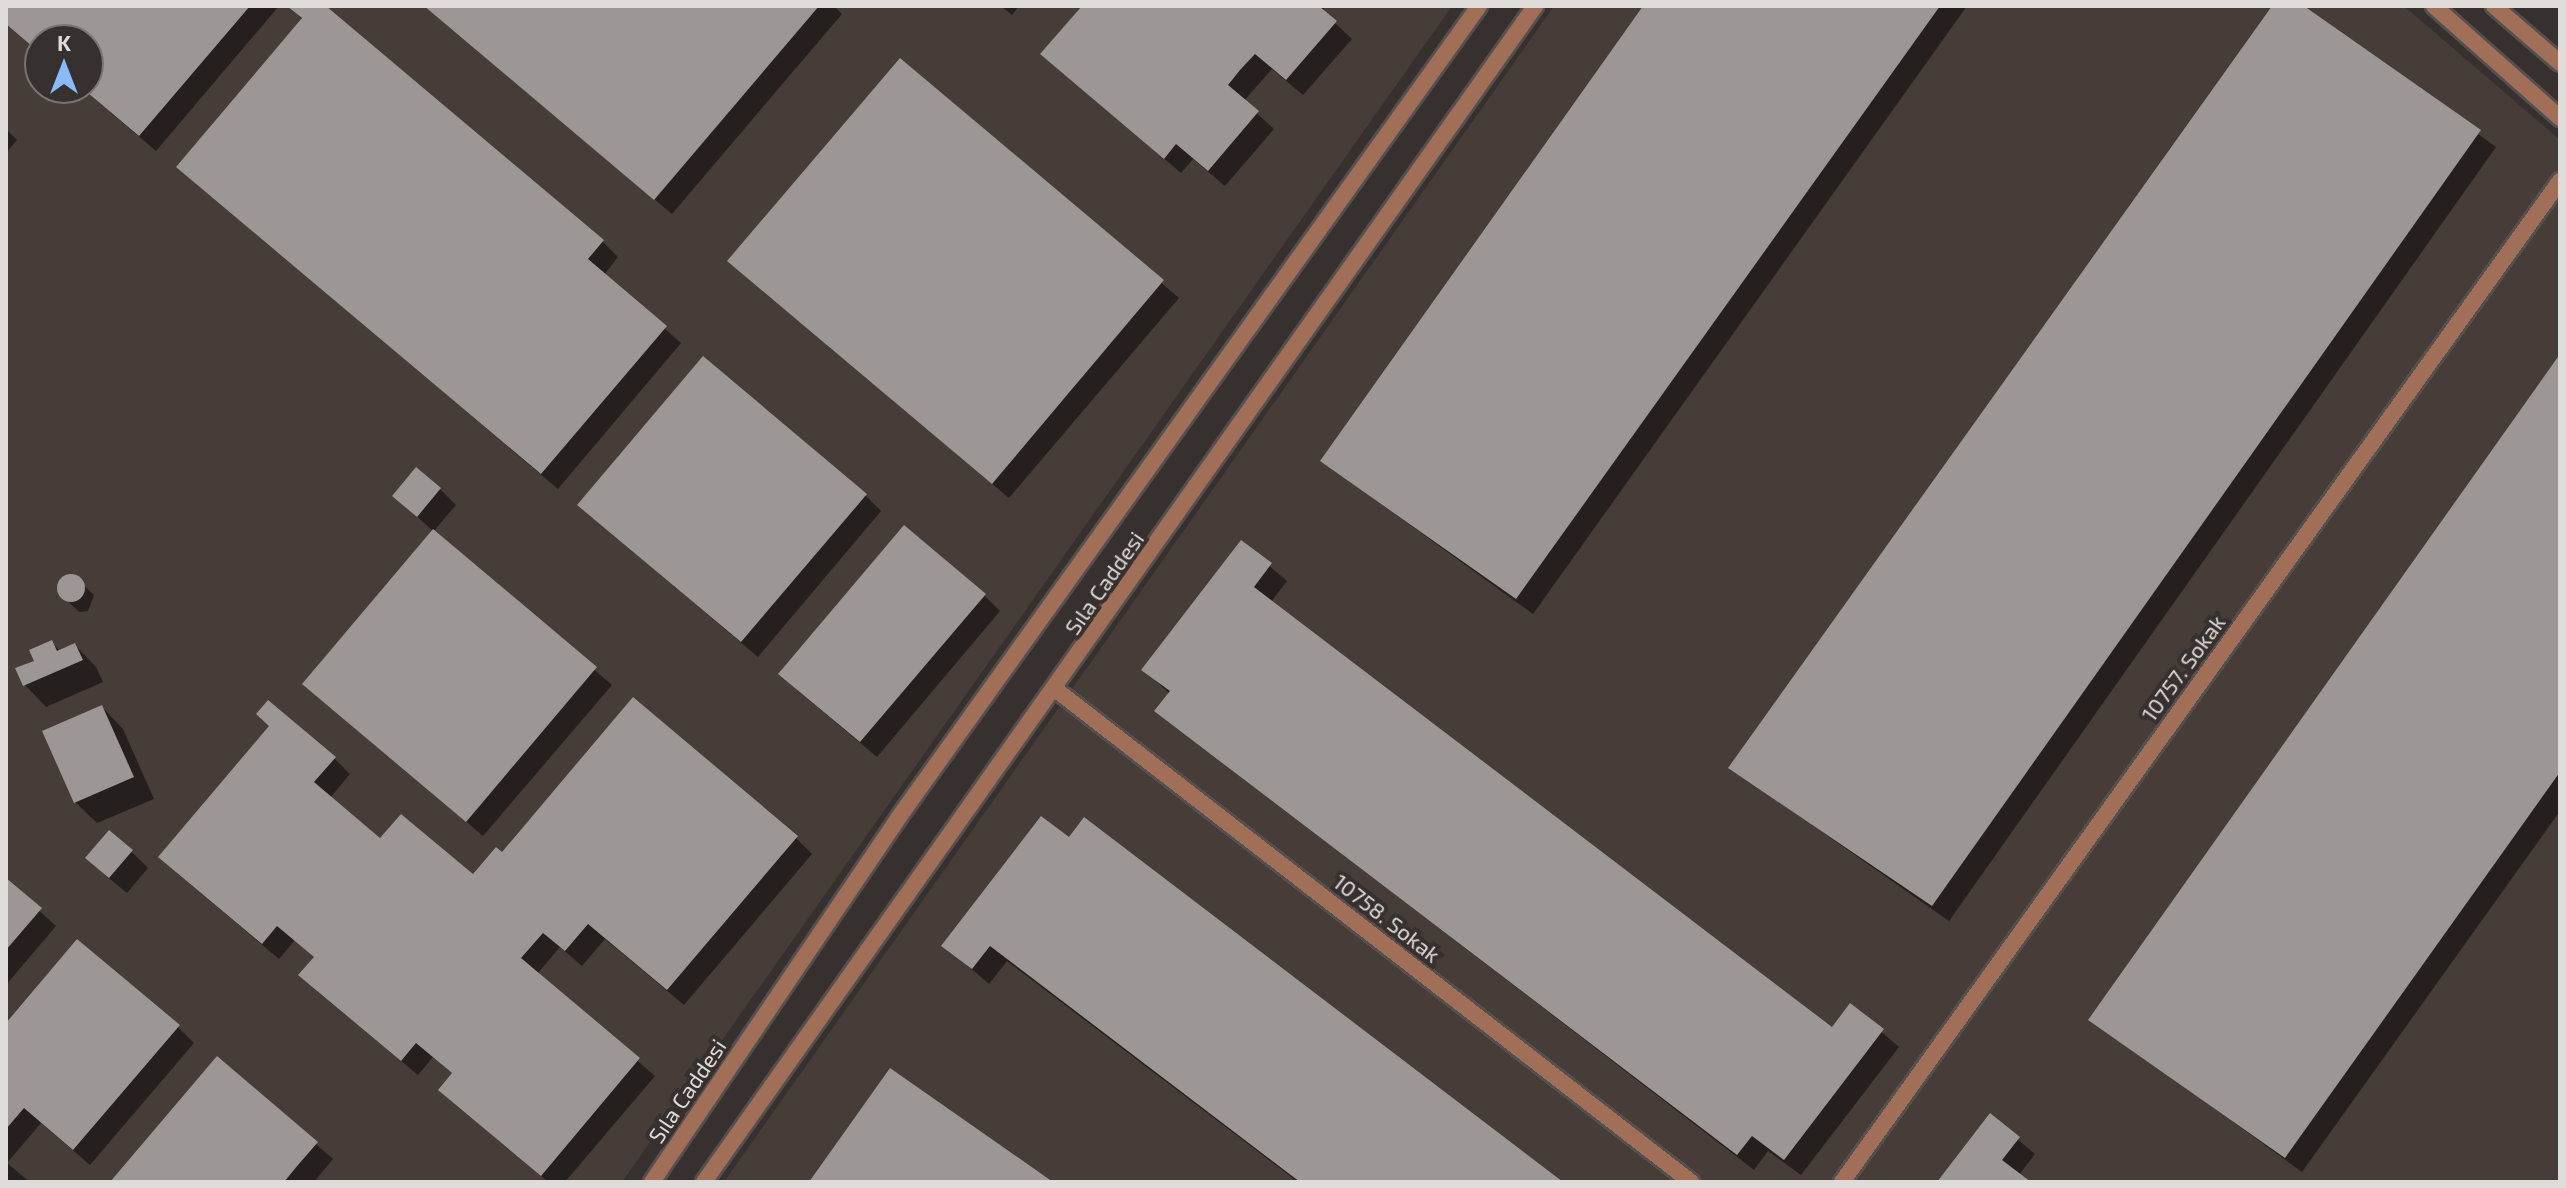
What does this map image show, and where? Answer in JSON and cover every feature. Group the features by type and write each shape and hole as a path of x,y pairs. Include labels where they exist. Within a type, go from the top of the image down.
{"street":[{"name":"Sıla Caddesi","path":"652,1182 899,817 1479,6"},
{"name":"Sıla Caddesi","path":"704,1182 1535,6"},
{"path":"2434,6 2560,118"},
{"path":"2494,6 2560,63"},
{"name":"10757. Sokak","path":"1842,1182 2560,181"},
{"name":"10758. Sokak","path":"1055,689 1691,1182"}],"shaded area":[{"path":"6,6 1452,6 622,1182 6,1182"},
{"path":"1554,6 2404,6 2560,140 2560,1182 724,1182"}],"building":[{"path":"6,6 250,6 139,136 101,104 104,104 104,24 24,24 24,39 6,24"},
{"path":"287,6 326,6 604,240 588,259 667,326 541,474 176,167 302,18"},
{"path":"424,6 819,6 654,200"},
{"path":"1082,6 1319,6 1337,21 1286,80 1255,54 1240,70 1228,85 1259,111 1208,171 1176,144 1164,159 1040,54"},
{"path":"1643,6 1940,6 1516,599 1320,461"},
{"path":"2272,6 2304,6 2481,130 1932,906 1728,768"},
{"path":"900,58 1164,280 992,484 727,261"},
{"path":"2560,354 2560,772 2285,1158 2088,1020"},
{"path":"703,356 867,494 741,642 577,505"},
{"path":"416,467 441,488 417,517 392,496"},
{"path":"904,525 986,594 860,742 778,674"},
{"path":"433,529 597,667 466,822 302,684"},
{"path":"1241,540 1272,563 1254,587 1832,1027 1850,1003 1884,1029 1784,1160 1752,1136 1737,1155 1154,711 1170,691 1141,670"},
{"path":"71,574 81,578 85,588 81,598 71,602 61,598 57,588 61,578"},
{"path":"52,640 57,651 75,643 83,660 23,686 15,668 34,661 29,650"},
{"path":"633,697 798,836 667,990 588,924 565,951 543,933 521,958 640,1058 541,1176 438,1090 452,1073 416,1043 401,1061 298,975 314,957 277,926 262,944 158,857 269,726 256,714 268,700 336,757 314,782 380,838 401,814 473,874 496,847 502,852"},
{"path":"102,705 134,777 74,803 42,731"},
{"path":"1041,816 1069,837 1084,817 1563,1182 1300,1182 990,946 972,969 941,946"},
{"path":"109,830 133,850 109,878 85,858"},
{"path":"6,878 42,908 6,950"},
{"path":"77,939 180,1025 73,1150 24,1108 6,1129 6,1023"},
{"path":"217,1056 318,1142 284,1182 110,1182"},
{"path":"890,1068 1053,1182 809,1182"},
{"path":"1990,1113 2020,1137 2002,1160 2031,1182 1937,1182"}]}
